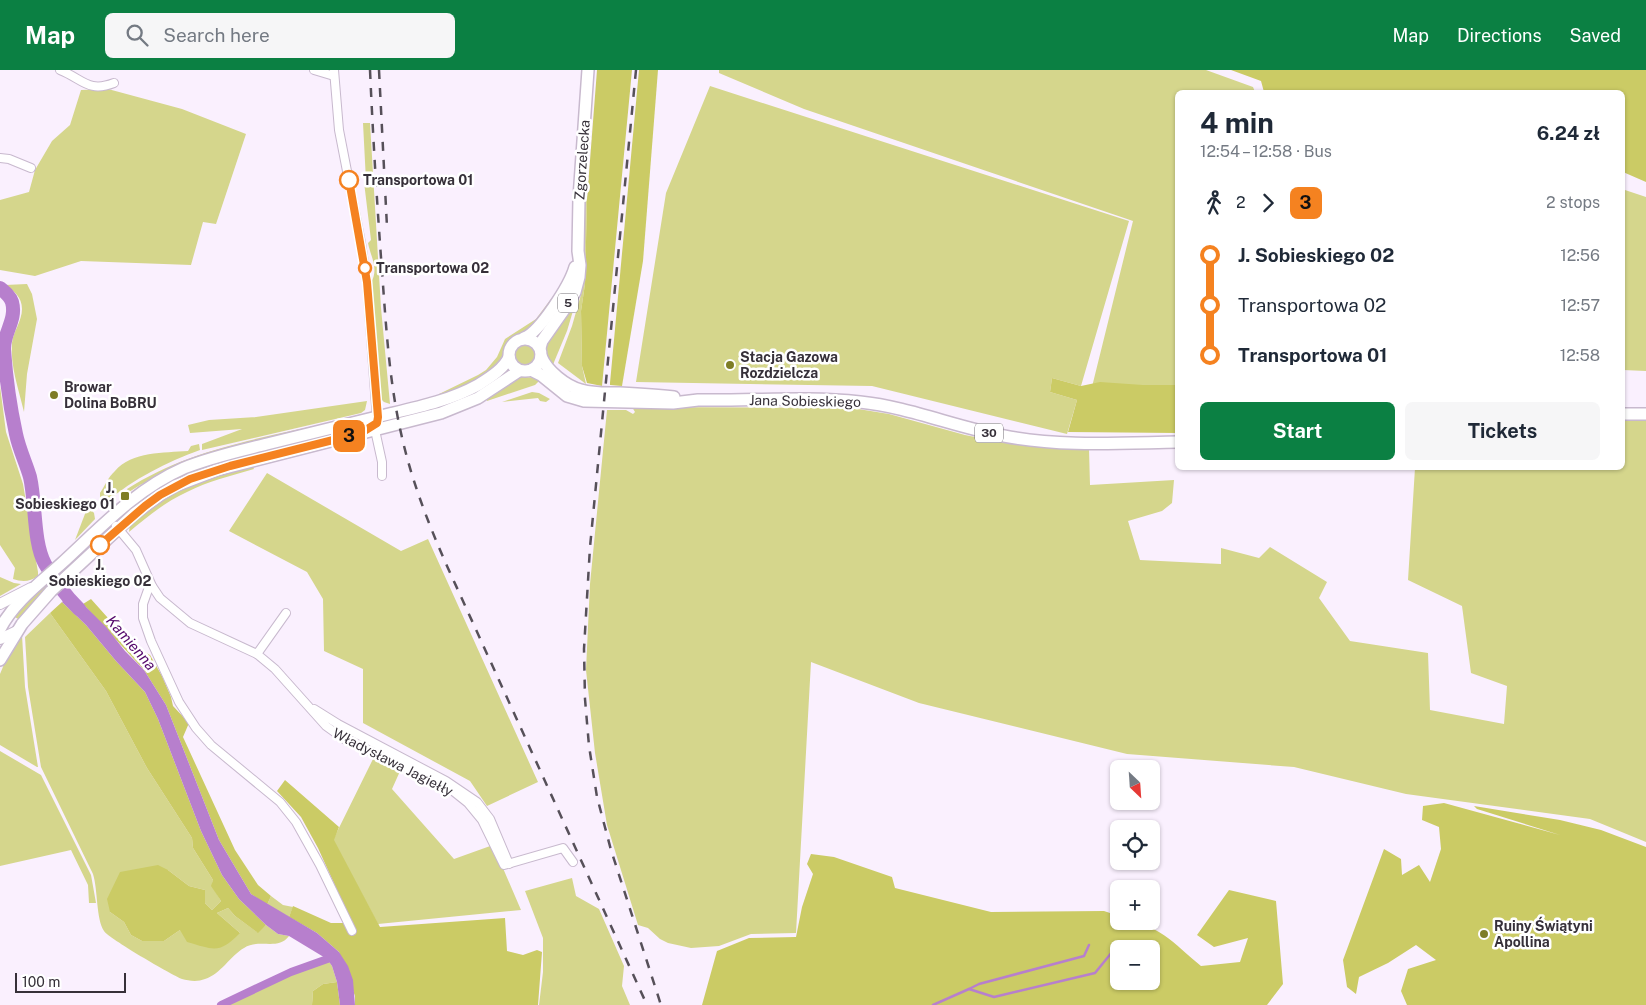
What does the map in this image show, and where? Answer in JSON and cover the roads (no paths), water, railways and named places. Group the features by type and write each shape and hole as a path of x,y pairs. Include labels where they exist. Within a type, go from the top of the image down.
{"main road":[{"name":"Zgorzelecka","path":"541,352 542,340 568,304 577,284 580,265 578,251 579,198 588,70"},
{"name":"Zgorzelecka","path":"524,338 534,334 568,286 574,271 578,251"},
{"name":"5","path":"0,628 11,612 42,581 109,519 148,487 191,465 235,452 433,403 466,390 478,385 504,365 512,344 524,338"},
{"path":"524,338 532,340 541,352"},
{"name":"5","path":"0,660 16,631 36,606 118,529 160,495 190,479 217,470 441,413 478,398 525,370 538,365 541,352"},
{"name":"Jana Sobieskiego","path":"541,352 546,365 562,380 582,391 673,396 698,400 851,401 890,407 984,432 1021,439 1073,442 1175,442"},
{"path":"508,357 510,363 525,370"},
{"name":"Jana Sobieskiego","path":"525,370 541,375 567,396 584,401 673,404 698,400"},
{"path":"1625,414 1646,414"}],"street":[{"path":"60,70 74,75 91,87 103,87 114,83"},
{"path":"314,70 334,73 340,130 367,282 378,417 374,426 361,433"},
{"path":"0,158 10,159 32,168"},
{"path":"378,417 387,423 403,423"},
{"path":"375,430 382,462 382,476"},
{"path":"109,519 136,550 152,586 160,598 190,623 257,654 275,669 308,705 338,724 446,781 477,802 490,819 509,864 563,848 573,862"},
{"path":"0,604 42,581"},
{"path":"152,586 149,587 143,604 143,618 178,702 196,728 211,745 280,802 296,822 320,865 352,931"},
{"path":"257,654 286,613"},
{"path":"0,639 16,631"}],"waterway":[{"name":"Kamienna","path":"0,288 12,302 13,315 4,344 6,371 16,434 32,487 38,545 45,564 56,582 79,609"},
{"path":"969,989 979,984 1084,956 1089,945"},
{"path":"933,1005 969,989 994,997 1095,973 1110,955"},
{"path":"221,1005 291,972 333,957"}],"railway":[{"path":"370,70 378,221 388,352 397,413 415,484 447,566 647,1005"},
{"path":"379,70 387,227"},
{"path":"636,70 590,547 584,649 585,699 589,746 597,797 611,850 661,1005"}],"place":[{"name":"Transportowa 01","path":"349,180"},
{"name":"Transportowa 02","path":"365,268"},
{"name":"Stacja Gazowa Rozdzielcza","path":"730,365"},
{"name":"Browar Dolina BoBRU","path":"54,395"},
{"name":"J. Sobieskiego 01","path":"125,496"},
{"name":"J. Sobieskiego 02","path":"100,545"},
{"name":"Ruiny Świątyni Apollina","path":"1484,934"}]}
